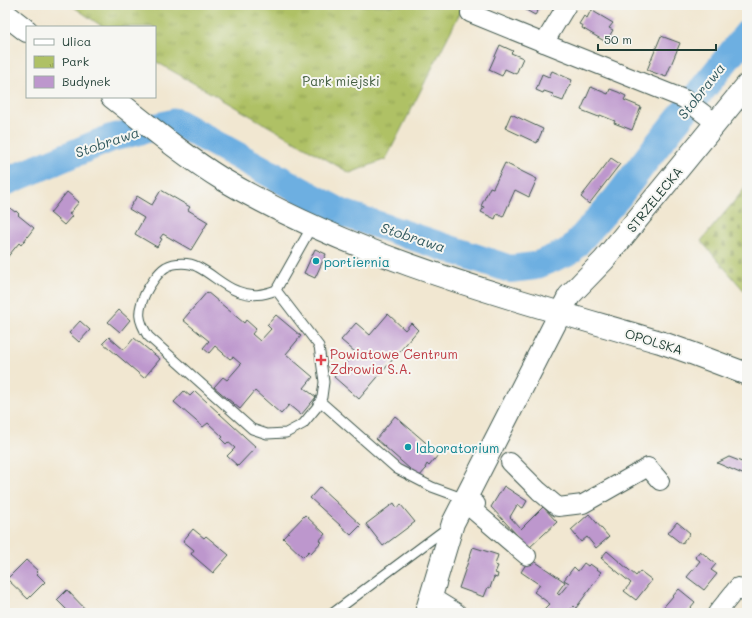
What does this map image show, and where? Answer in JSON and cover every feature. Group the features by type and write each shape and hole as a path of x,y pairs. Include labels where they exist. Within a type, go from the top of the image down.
{"main road":[{"path":"5,14 26,30"},
{"name":"STRZELECKA","path":"428,605 453,523 471,502 560,312 569,296 604,260 708,117 747,85"},
{"name":"OPOLSKA","path":"113,98 175,146 221,178 312,226 365,249 423,270 660,342 747,374"}],"street":[{"path":"544,43 567,5"},
{"path":"470,14 684,99 708,117"},
{"path":"510,462 539,491 558,507 583,504 648,467 660,480"},
{"path":"471,502 474,510 527,556"},
{"path":"717,613 738,587 747,594"},
{"path":"428,605 457,613"}],"lane":[{"path":"276,290 319,346 324,382 321,402 303,424 286,433 267,434 252,429 148,336 140,325 140,306 150,285 166,267 182,263 198,267 223,284 239,292 260,296 276,290 312,226"},
{"path":"321,402 398,469 432,487 471,502"},
{"path":"334,613 453,523"}],"green space":[{"name":"Park miejski","path":"71,5 464,5 386,159 350,173 156,62 156,26 102,26"},
{"path":"747,186 747,294 701,241"}],"building":[{"path":"517,5 542,5 535,15"},
{"path":"591,10 613,23 609,28 613,30 606,42 582,28 583,26 579,24 584,16 587,18"},
{"path":"661,36 680,43 666,77 647,70"},
{"path":"500,45 513,51 511,53 523,58 516,74 505,69 502,76 489,70"},
{"path":"552,71 572,80 563,101 552,97 553,94 544,91 543,93 536,90 542,74 549,77"},
{"path":"591,87 608,94 610,89 618,92 626,96 624,100 641,107 632,130 614,123 615,121 600,115 599,117 581,110"},
{"path":"511,114 543,129 537,143 505,128"},
{"path":"611,158 620,164 589,204 581,197"},
{"path":"505,163 537,179 529,197 515,190 503,217 497,214 495,219 481,212 484,207 481,206 490,187 493,188"},
{"path":"161,190 190,207 188,210 208,222 191,250 163,234 157,247 135,234 144,218 129,209 137,196 152,205"},
{"path":"67,192 79,202 69,214 72,216 64,225 50,213"},
{"path":"6,205 15,212 16,211 19,214 18,215 34,228 21,245 19,243 5,260 5,206"},
{"name":"portiernia","path":"315,249 326,254 315,278 304,273"},
{"path":"207,292 244,323 246,320 256,329 252,334 260,341 271,329 267,325 276,315 301,336 286,354 313,377 304,388 316,397 301,415 289,405 281,414 255,391 240,409 214,387 223,377 227,380 241,364 233,357 230,359 215,346 209,353 203,348 209,341 183,320"},
{"path":"119,310 130,320 120,332 108,322"},
{"path":"388,314 405,330 411,323 418,330 359,399 334,377 355,352 341,340 356,323 370,335"},
{"path":"80,321 90,330 79,342 69,333"},
{"path":"109,337 124,350 134,338 160,359 144,378 103,343"},
{"path":"184,391 190,396 195,391 256,447 238,466 227,456 235,448 228,442 226,444 221,439 223,437 208,423 203,427 174,402"},
{"name":"laboratorium","path":"395,416 439,454 429,466 427,464 426,469 419,477 376,439"},
{"path":"729,457 747,464 747,476 717,463"},
{"path":"504,486 527,501 523,508 517,505 510,517 521,529 543,507 557,522 529,548 491,507"},
{"path":"320,487 361,525 351,535 310,498"},
{"path":"394,503 397,508 401,505 415,522 383,546 366,524"},
{"path":"589,514 609,537 596,548 587,537 581,542 571,530"},
{"path":"305,515 325,534 319,541 321,542 311,553 309,551 303,557 283,538"},
{"path":"677,522 690,533 682,544 668,533"},
{"path":"193,529 204,538 206,536 229,555 213,573 191,554 194,550 183,541"},
{"path":"473,547 498,555 495,565 498,566 495,573 498,574 497,578 494,577 490,588 488,587 484,597 459,588"},
{"path":"607,551 636,576 640,571 652,580 636,600 624,591 631,583 601,558"},
{"path":"700,551 716,564 711,570 717,574 704,590 687,577 700,561 695,557"},
{"path":"530,558 565,582 557,593 559,595 569,583 564,580 574,567 578,571 584,563 588,566 590,564 601,572 576,608 574,606 567,613 541,613 550,604 534,592 540,585 521,572"},
{"path":"26,560 38,571 36,573 45,582 28,599 7,579"},
{"path":"679,589 695,602 686,613 665,613 661,610"},
{"path":"67,590 89,613 69,613 57,600"}],"waterway":[{"name":"Stobrawa","path":"5,182 111,138 176,122 342,213 510,269 535,266 570,251 617,198 662,139 747,34"}],"place":[{"name":"portiernia","path":"316,261"},
{"name":"Powiatowe Centrum Zdrowia S.A.","path":"321,360"},
{"name":"laboratorium","path":"408,447"}]}
